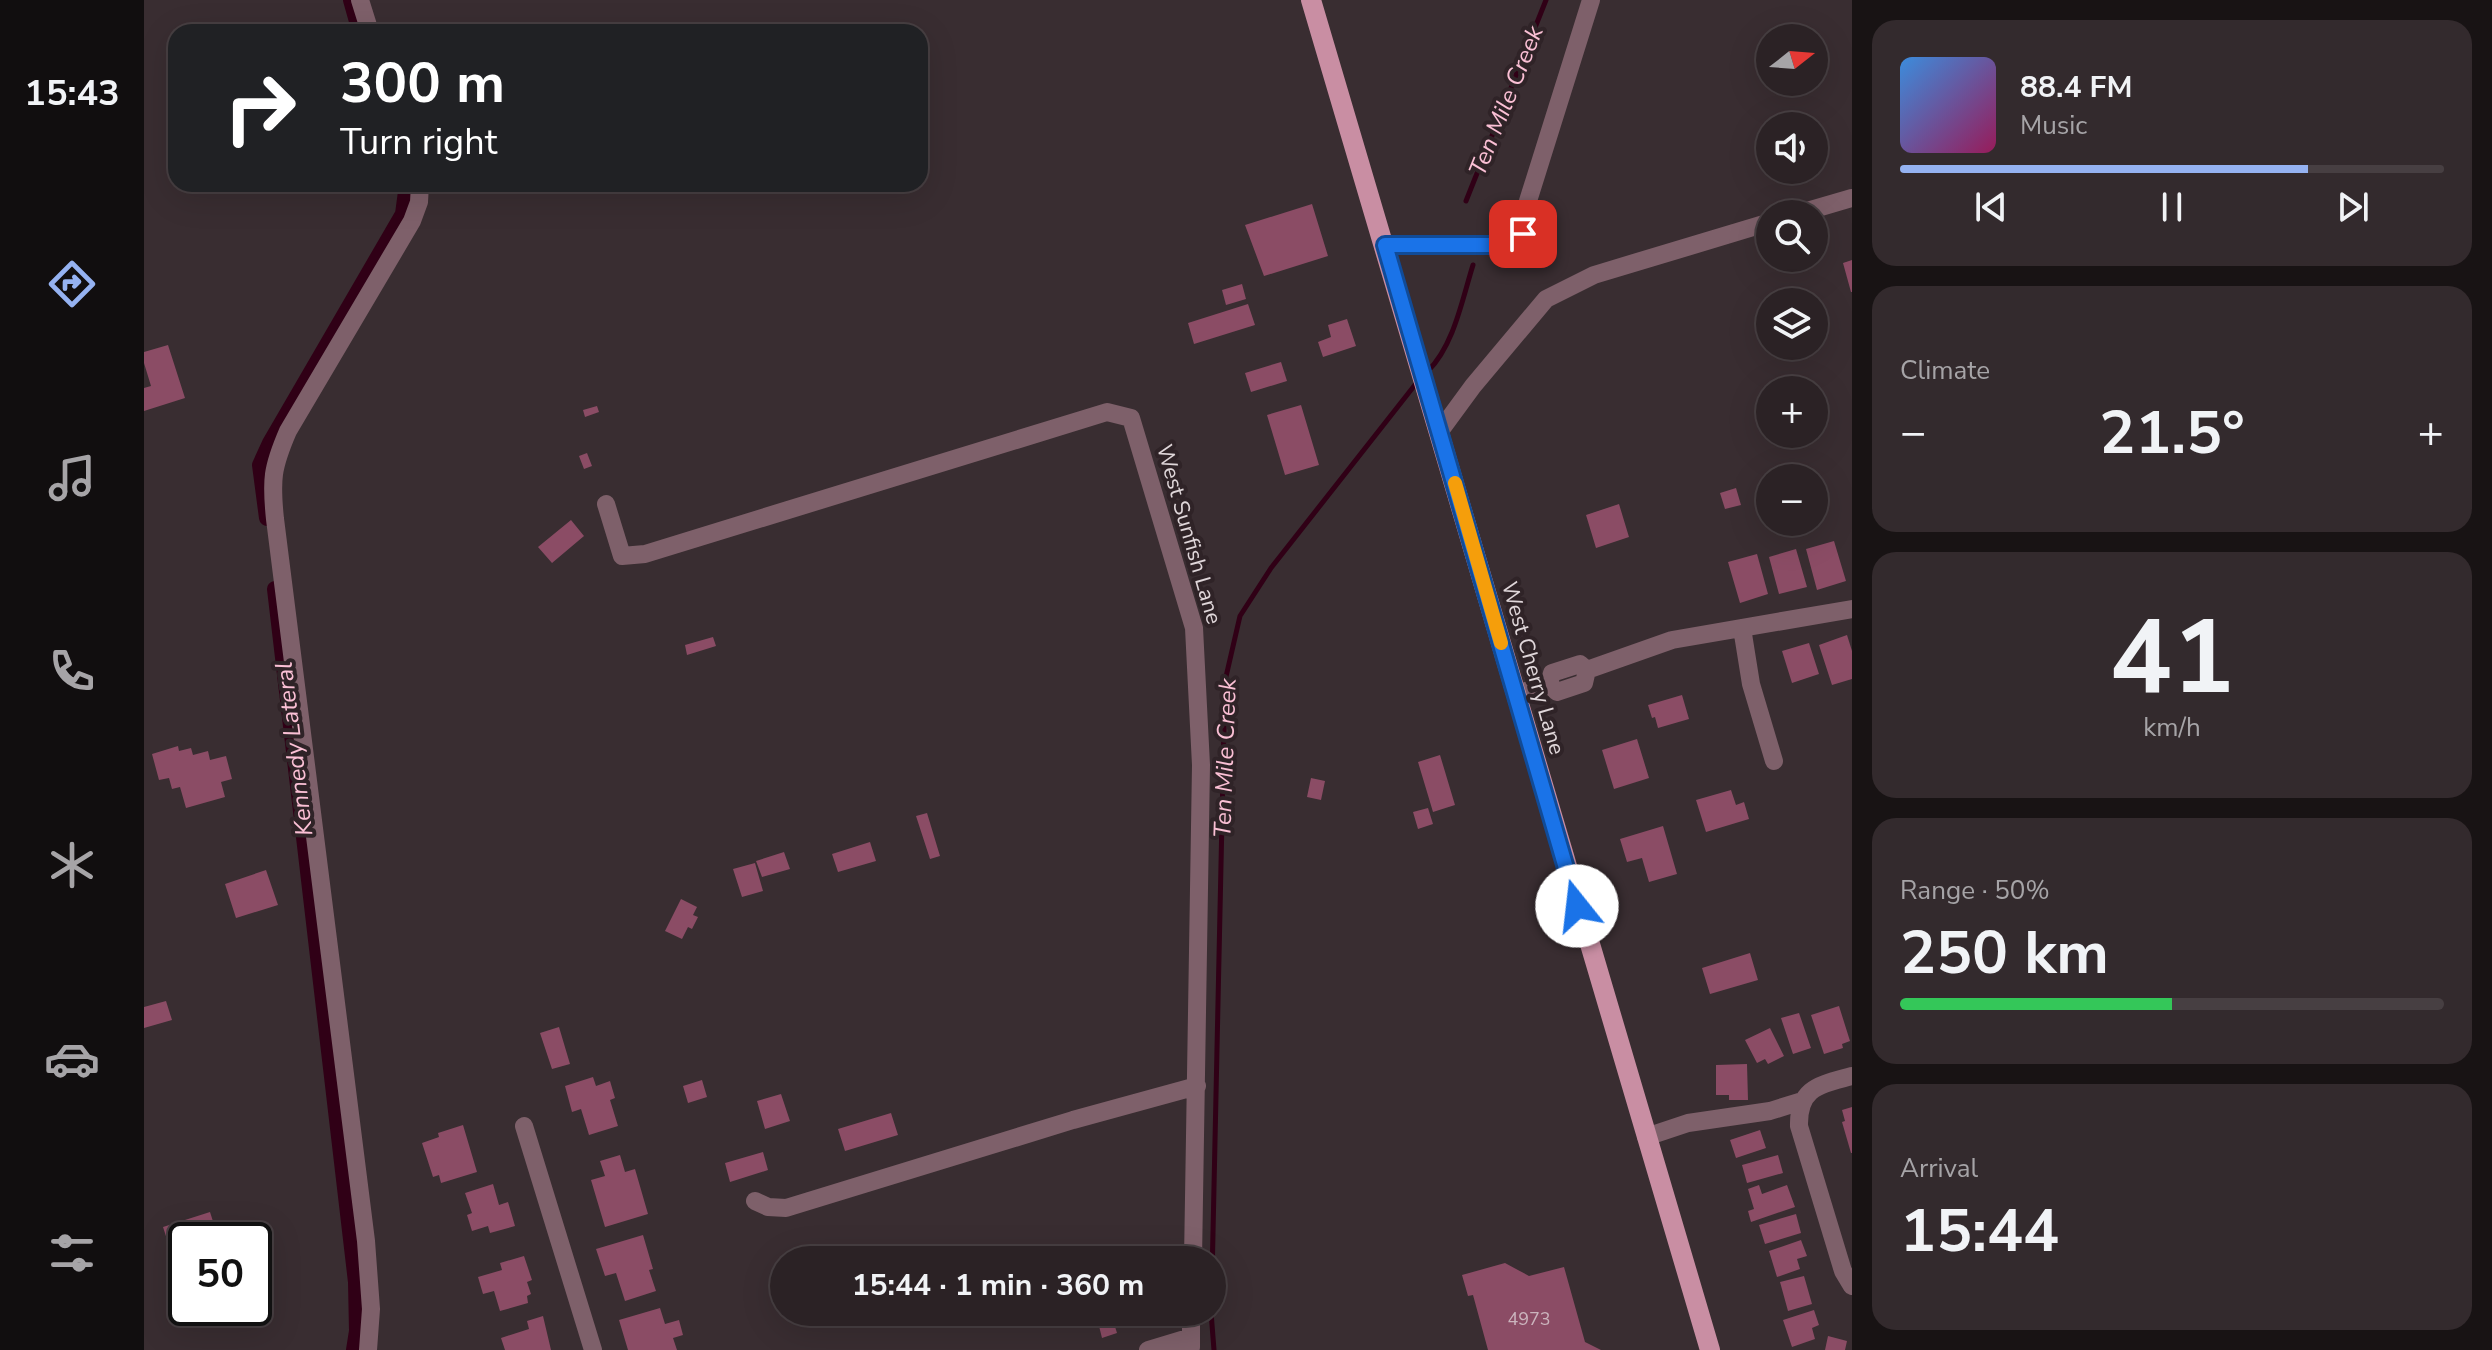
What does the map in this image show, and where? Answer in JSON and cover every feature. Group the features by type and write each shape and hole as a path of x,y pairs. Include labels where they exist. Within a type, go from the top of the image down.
{"main road":[{"name":"West Cherry Lane","path":"1311,0 1710,1350"}],"street":[{"path":"360,0 368,24"},
{"path":"1385,245 1505,245 1517,241 1523,234 1528,201 1591,0"},
{"path":"368,1350 371,1291 366,1241 272,477 275,460 288,431 412,221 420,192"},
{"path":"1828,205 1852,198"},
{"path":"1440,431 1473,386 1546,299 1594,275 1756,226"},
{"name":"West Sunfish Lane","path":"606,504 622,556 645,554 1107,412 1131,418 1194,628 1201,765 1193,1246"},
{"path":"1516,694 1549,684 1552,673 1580,664 1587,670 1672,640 1852,609"},
{"path":"1742,628 1751,684 1774,761"},
{"path":"1646,1137 1688,1123 1770,1111 1802,1101 1818,1086 1852,1076"},
{"path":"755,1201 768,1207 786,1208 1073,1120 1197,1086"},
{"path":"1802,1101 1799,1126 1843,1271 1852,1286"},
{"path":"524,1126 593,1350"},
{"path":"1148,1350 1191,1344"}],"building":[{"path":"1312,204 1328,256 1264,276 1245,225"},
{"path":"1852,260 1852,292 1851,292 1843,263"},
{"path":"1242,284 1246,299 1226,305 1222,290"},
{"path":"1248,304 1255,325 1194,344 1188,323"},
{"path":"1347,319 1356,346 1323,357 1318,342 1331,337 1328,325"},
{"path":"168,345 185,398 144,411 144,388 151,386 144,352"},
{"path":"1281,362 1287,381 1251,392 1245,373"},
{"path":"1301,405 1319,465 1285,475 1267,415"},
{"path":"597,406 599,412 585,417 583,410"},
{"path":"587,453 592,466 584,469 579,456"},
{"path":"1736,488 1741,505 1725,509 1720,493"},
{"path":"1619,504 1629,537 1596,548 1586,515"},
{"path":"571,520 584,536 552,563 538,547"},
{"path":"1834,541 1846,581 1817,590 1806,549"},
{"path":"1796,549 1807,587 1779,594 1769,557"},
{"path":"1757,554 1768,594 1740,603 1728,562"},
{"path":"1847,635 1852,651 1852,679 1832,685 1819,645"},
{"path":"713,637 716,646 687,655 685,645"},
{"path":"1809,643 1819,674 1792,683 1782,651"},
{"path":"1682,695 1689,719 1658,728 1648,705"},
{"path":"1637,739 1649,778 1614,789 1602,750"},
{"path":"178,746 179,751 191,748 193,755 208,751 210,760 226,756 232,779 221,782 225,797 186,808 180,787 172,789 169,778 159,780 152,754"},
{"path":"1440,755 1455,805 1433,812 1418,762"},
{"path":"1311,778 1325,781 1321,800 1307,797"},
{"path":"1731,790 1736,805 1744,802 1749,819 1706,832 1696,800"},
{"path":"1428,808 1433,824 1418,829 1413,812"},
{"path":"927,813 940,856 930,859 916,816"},
{"path":"1663,826 1677,874 1649,882 1642,858 1627,862 1620,839"},
{"path":"870,842 876,861 838,872 832,854"},
{"path":"784,852 790,869 762,877 756,861"},
{"path":"755,863 763,891 742,897 733,869"},
{"path":"266,870 278,905 236,918 225,884"},
{"path":"681,899 697,907 693,915 698,917 682,939 665,931"},
{"path":"1750,953 1758,980 1710,994 1702,968"},
{"path":"166,1001 172,1020 144,1028 144,1007"},
{"path":"1839,1006 1850,1041 1842,1044 1843,1048 1824,1054 1811,1015"},
{"path":"1799,1013 1811,1048 1793,1054 1781,1018"},
{"path":"559,1027 570,1064 552,1069 540,1033"},
{"path":"1770,1028 1784,1056 1768,1064 1765,1059 1757,1063 1745,1040"},
{"path":"1747,1064 1748,1100 1729,1100 1729,1095 1716,1095 1716,1065"},
{"path":"593,1077 596,1086 610,1081 615,1098 610,1100 618,1126 589,1135 581,1109 572,1112 565,1086"},
{"path":"702,1080 707,1097 688,1103 683,1086"},
{"path":"781,1094 790,1121 765,1129 757,1101"},
{"path":"1852,1107 1851,1153 1842,1122 1845,1121 1842,1110"},
{"path":"891,1113 898,1135 845,1151 838,1129"},
{"path":"463,1125 477,1172 441,1183 439,1175 433,1177 422,1143 439,1137 438,1133"},
{"path":"1760,1130 1766,1148 1736,1158 1730,1140"},
{"path":"763,1152 768,1170 730,1182 725,1163"},
{"path":"620,1155 625,1172 635,1169 648,1214 605,1227 591,1180 605,1176 600,1161"},
{"path":"1778,1155 1783,1173 1747,1183 1742,1165"},
{"path":"493,1184 499,1205 508,1202 515,1226 490,1233 488,1226 472,1231 467,1215 472,1213 465,1193"},
{"path":"1759,1185 1762,1194 1787,1185 1795,1207 1751,1222 1748,1211 1754,1209 1748,1189"},
{"path":"210,1212 213,1222 179,1222"},
{"path":"1796,1214 1801,1233 1765,1244 1759,1225"},
{"path":"168,1225 168,1242 163,1227"},
{"path":"643,1235 656,1291 625,1301 616,1273 605,1276 596,1249"},
{"path":"1801,1240 1807,1256 1797,1259 1800,1269 1777,1277 1769,1251"},
{"path":"524,1256 532,1280 527,1282 531,1294 527,1296 528,1303 500,1311 494,1291 483,1294 478,1277 502,1270 500,1263"},
{"path":"1505,1263 1529,1276 1564,1267 1585,1342 1601,1350 1488,1350 1473,1295 1468,1296 1462,1275"},
{"path":"1804,1276 1812,1304 1788,1311 1780,1282"},
{"path":"660,1308 665,1324 679,1320 683,1335 673,1338 677,1350 628,1350 619,1320"},
{"path":"1814,1310 1819,1325 1812,1328 1815,1339 1792,1347 1783,1320"},
{"path":"543,1316 551,1350 505,1350 501,1338 529,1329 527,1321"},
{"path":"1099,1326 1115,1326 1117,1333 1102,1338"},
{"path":"1828,1336 1847,1341 1845,1350 1825,1350"}],"waterway":[{"name":"Kennedy Lateral","path":"351,0 358,24"},
{"name":"Ten Mile Creek","path":"1466,201 1546,0"},
{"name":"Kennedy Lateral","path":"267,518 260,465 403,214 406,192"},
{"name":"Ten Mile Creek","path":"1428,371 1451,335 1473,265"},
{"name":"Ten Mile Creek","path":"1213,1246 1225,681 1240,616 1271,568 1418,381"},
{"name":"Kennedy Lateral","path":"275,589 356,1282 357,1331 354,1350"},
{"name":"Ten Mile Creek","path":"1212,1326 1214,1350"}],"slow traffic":[{"path":"1455,483 1501,643"}],"route":[{"path":"1523,234 1517,241 1505,245 1385,245 1577,906"}]}
